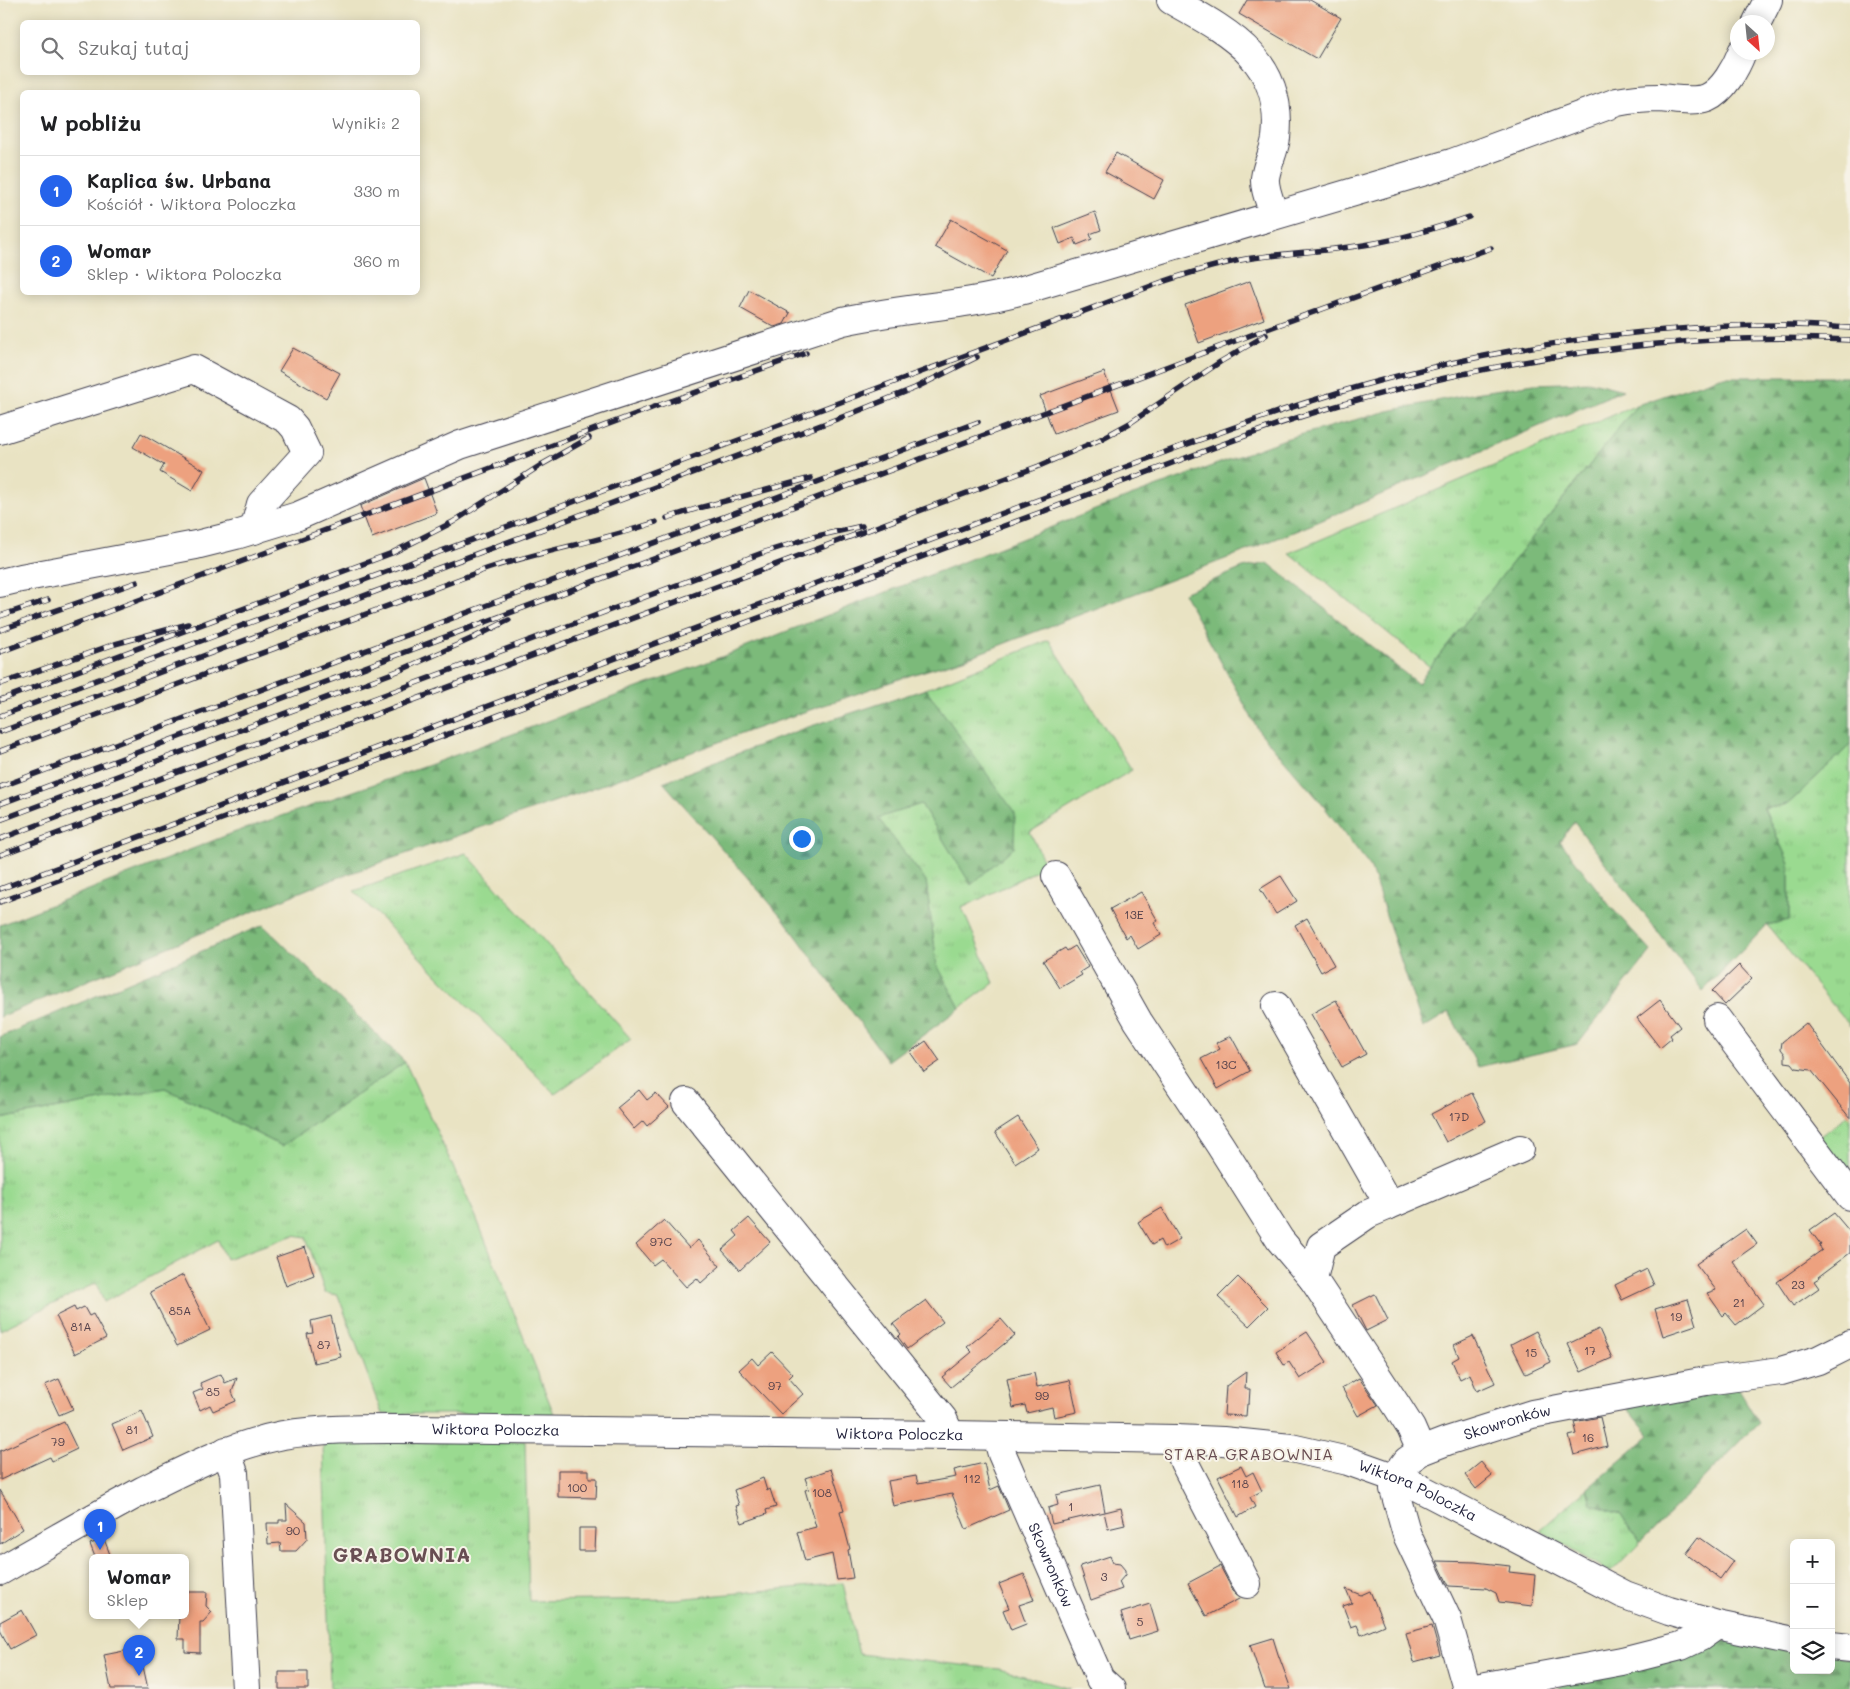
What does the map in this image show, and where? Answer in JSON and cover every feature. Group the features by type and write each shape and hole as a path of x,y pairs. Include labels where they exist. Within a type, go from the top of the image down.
{"street":[{"path":"1171,0 1232,36 1256,61 1265,74 1273,96 1277,118 1276,138 1265,180 1274,216"},
{"path":"1760,15 1768,0"},
{"path":"0,583 196,545 254,530 298,516 460,445 843,321 993,298 1452,163 1617,102 1643,98 1697,100 1707,97 1715,93 1724,83 1737,60"},
{"path":"0,430 194,369 288,420 295,428 307,453 261,504 254,530"},
{"path":"1056,876 1138,1021 1280,1240 1313,1279 1397,1406 1411,1428 1421,1451"},
{"path":"1276,1006 1383,1194 1387,1206"},
{"path":"1717,1019 1850,1196"},
{"path":"686,1102 943,1419 950,1435"},
{"path":"1313,1279 1321,1246 1368,1214 1520,1149"},
{"name":"Skowronków","path":"1395,1477 1407,1461 1421,1451 1475,1431 1532,1414 1706,1381 1781,1371 1818,1360 1850,1344"},
{"name":"Wiktora Poloczka","path":"0,1571 115,1506 197,1463 226,1451 282,1436 306,1432 348,1429 1176,1439 1223,1441 1291,1448 1344,1460 1395,1477 1441,1498 1625,1595 1669,1611 1717,1625 1790,1640"},
{"name":"Skowronków","path":"997,1436 1002,1454 1100,1679 1111,1689"},
{"path":"1176,1439 1184,1462 1247,1584"},
{"path":"226,1451 234,1473 246,1689"},
{"path":"1395,1477 1394,1489 1408,1535 1447,1618 1467,1689"},
{"path":"1470,1689 1639,1657 1681,1646 1700,1637 1717,1625"},
{"path":"1835,1646 1850,1648"}],"green space":[{"path":"1720,377 1850,377 1850,745 1788,804 1764,809 1789,863 1789,920 1767,925 1703,991 1574,822 1560,841 1610,906 1651,951 1578,1044 1478,1067 1449,1012 1423,1028 1370,866 1318,799 1259,731 1183,593 1243,568 1268,563 1418,684 1637,405"},
{"path":"1592,382 1623,390 1313,524 1233,556 964,659 911,675 749,731 317,885 0,1017 0,925 230,834 426,766 724,656 1128,497 1285,439 1388,411 1475,393 1534,384"},
{"path":"1637,405 1430,667 1289,553"},
{"path":"1049,640 1132,770 1030,832 1046,866 962,908 994,983 960,1008 937,965 926,881 877,818 921,804 971,884 1014,813 926,689"},
{"path":"926,689 1015,813 1014,847 971,885 921,804 878,818 926,881 937,965 960,1008 888,1061 783,918 663,782 802,729"},
{"path":"1850,745 1850,1026 1767,925 1789,920 1789,863 1764,809 1788,804"},
{"path":"466,853 631,1039 555,1094 354,891"},
{"path":"263,925 405,1062 282,1146 165,1088 0,1119 0,1037"},
{"path":"405,1062 476,1217 554,1414 382,1414 338,1295 325,1293 306,1237 294,1235 226,1259 218,1240 104,1302 96,1283 0,1330 0,1119 165,1088 282,1146"},
{"path":"1850,1113 1850,1180 1819,1137"},
{"path":"1736,1385 1759,1423 1640,1543 1620,1514 1591,1504 1587,1489 1650,1435 1624,1404"},
{"path":"525,1441 529,1601 677,1599 843,1583 859,1654 999,1669 1070,1689 330,1689 323,1443"},
{"path":"1587,1489 1591,1504 1620,1514 1640,1543 1610,1573 1540,1530"},
{"path":"1776,1638 1790,1642 1790,1674 1835,1674 1835,1654 1850,1659 1850,1689 1559,1689 1563,1682 1717,1641"}],"building":[{"path":"1247,0 1310,0 1341,18 1317,59 1239,14"},
{"path":"1116,153 1164,180 1154,199 1105,172"},
{"path":"1095,212 1101,230 1090,234 1092,239 1077,245 1074,238 1060,244 1054,228"},
{"path":"951,219 1007,250 991,278 935,247"},
{"path":"1250,281 1264,319 1199,343 1185,305"},
{"path":"749,290 790,313 784,324 774,327 740,308"},
{"path":"293,348 340,373 326,398 279,371"},
{"path":"1104,372 1119,410 1054,434 1040,396"},
{"path":"141,433 204,470 192,491 160,472 164,465 133,447"},
{"path":"424,478 437,513 372,538 360,506"},
{"path":"1281,876 1297,901 1276,914 1260,889"},
{"path":"1141,892 1158,921 1154,923 1161,935 1138,949 1130,935 1126,938 1110,909"},
{"path":"1307,918 1334,965 1321,972 1295,925"},
{"path":"1075,946 1088,967 1080,972 1082,975 1060,988 1043,961 1065,948 1067,951"},
{"path":"1739,965 1752,979 1725,1005 1712,991"},
{"path":"1336,1000 1366,1054 1342,1067 1311,1014"},
{"path":"1660,1000 1680,1027 1670,1035 1672,1038 1660,1048 1637,1018"},
{"path":"1806,1023 1850,1083 1850,1118 1811,1070 1796,1068 1792,1063 1785,1062 1785,1054 1781,1049 1782,1042"},
{"path":"1231,1036 1250,1071 1218,1089 1201,1059 1220,1049 1216,1043"},
{"path":"926,1041 940,1061 924,1072 910,1052"},
{"path":"639,1090 647,1100 656,1093 669,1107 647,1126 643,1121 634,1129 617,1108"},
{"path":"1472,1093 1486,1121 1446,1142 1431,1114"},
{"path":"1018,1117 1038,1148 1015,1163 995,1132"},
{"path":"1162,1208 1180,1239 1164,1248 1160,1240 1152,1245 1138,1222"},
{"path":"1834,1213 1850,1232 1850,1253 1814,1281 1819,1288 1793,1306 1777,1282 1822,1250 1819,1246 1821,1245 1810,1230"},
{"path":"749,1218 770,1242 740,1270 722,1250 738,1236 734,1231"},
{"path":"664,1220 689,1248 698,1240 720,1266 701,1283 697,1278 686,1287 661,1259 653,1265 636,1245"},
{"path":"1746,1229 1757,1244 1733,1261 1764,1304 1736,1325 1726,1313 1723,1316 1707,1293 1716,1290 1696,1264"},
{"path":"305,1247 314,1275 286,1286 276,1257"},
{"path":"1647,1269 1654,1285 1622,1300 1615,1285"},
{"path":"183,1275 210,1330 177,1346 150,1292"},
{"path":"1238,1277 1268,1307 1249,1326 1218,1297"},
{"path":"1375,1294 1388,1320 1366,1331 1353,1305"},
{"path":"1688,1299 1696,1325 1663,1336 1655,1309"},
{"path":"926,1300 943,1322 907,1349 898,1337 901,1334 893,1324"},
{"path":"74,1307 76,1311 84,1307 89,1316 93,1314 106,1338 75,1354 56,1316"},
{"path":"331,1316 341,1357 314,1363 307,1334 313,1333 311,1321"},
{"path":"1001,1319 1015,1335 951,1387 942,1377 972,1352 967,1347"},
{"path":"1599,1329 1612,1358 1581,1372 1568,1344"},
{"path":"1536,1331 1551,1362 1526,1374 1511,1344"},
{"path":"1307,1332 1327,1362 1300,1379 1289,1362 1284,1365 1276,1352"},
{"path":"1473,1336 1495,1383 1477,1391 1470,1374 1460,1379 1452,1361 1459,1357 1454,1345"},
{"path":"772,1352 793,1374 789,1378 803,1394 781,1414 739,1370 752,1358 758,1365"},
{"path":"1246,1372 1245,1389 1250,1389 1246,1416 1224,1415 1226,1386"},
{"path":"1034,1373 1037,1387 1070,1380 1077,1412 1054,1417 1052,1407 1027,1413 1025,1405 1013,1408 1007,1379"},
{"path":"221,1374 225,1383 237,1378 232,1392 236,1401 213,1411 210,1405 200,1410 193,1393 203,1389 200,1383"},
{"path":"1359,1378 1378,1405 1358,1416 1342,1388"},
{"path":"59,1379 73,1409 59,1415 45,1385"},
{"path":"142,1411 153,1437 123,1450 112,1424"},
{"path":"1600,1417 1607,1446 1574,1455 1569,1436 1577,1434 1574,1422"},
{"path":"64,1422 77,1449 52,1461 50,1457 0,1480 0,1451"},
{"path":"1481,1462 1492,1476 1476,1489 1465,1475"},
{"path":"984,1463 990,1490 999,1486 1009,1510 966,1529 952,1494 893,1506 888,1481 916,1476 918,1484 956,1477 954,1470"},
{"path":"1241,1466 1246,1476 1253,1472 1262,1491 1250,1497 1255,1507 1238,1517 1218,1477"},
{"path":"831,1469 844,1510 840,1511 850,1549 848,1550 853,1578 837,1580 832,1554 805,1561 797,1532 816,1527 805,1490 809,1489 805,1478"},
{"path":"558,1470 589,1470 589,1478 597,1478 596,1498 558,1497"},
{"path":"763,1478 767,1491 770,1489 776,1507 766,1510 767,1514 742,1523 736,1506 739,1505 734,1490"},
{"path":"1100,1485 1105,1512 1121,1508 1125,1525 1108,1529 1104,1512 1052,1524 1048,1508 1058,1505 1056,1495"},
{"path":"0,1490 23,1529 0,1544"},
{"path":"286,1504 306,1522 307,1539 296,1551 281,1551 280,1543 268,1544 267,1523 279,1523 279,1520 287,1520"},
{"path":"579,1528 596,1528 595,1551 579,1551"},
{"path":"1699,1537 1733,1561 1720,1579 1686,1554"},
{"path":"104,1539 110,1554 94,1554 90,1544"},
{"path":"1110,1556 1113,1563 1120,1564 1125,1570 1125,1575 1119,1582 1122,1589 1091,1600 1080,1566"},
{"path":"1437,1561 1475,1562 1510,1566 1509,1572 1535,1575 1532,1606 1499,1602 1496,1593 1486,1588 1449,1586"},
{"path":"1220,1566 1239,1599 1206,1616 1188,1583"},
{"path":"1024,1574 1034,1600 1019,1605 1026,1624 1011,1630 1003,1610 1009,1608 999,1584"},
{"path":"1346,1589 1361,1595 1370,1591 1384,1625 1361,1635 1357,1625 1351,1627 1343,1606 1352,1603"},
{"path":"189,1592 207,1592 206,1606 212,1612 203,1622 200,1622 200,1653 185,1652 185,1639 178,1639 179,1619 189,1619"},
{"path":"1150,1604 1158,1631 1129,1640 1121,1613"},
{"path":"22,1610 36,1635 10,1649 0,1630 0,1622"},
{"path":"1432,1626 1440,1655 1414,1662 1406,1633"},
{"path":"1273,1638 1291,1689 1265,1689 1250,1645"},
{"path":"139,1648 148,1689 111,1689 104,1655"},
{"path":"279,1672 308,1672 308,1689 279,1689"}],"railway":[{"path":"0,716 1162,282 1214,266 1246,259 1383,242 1469,217"},
{"path":"0,804 1267,329 1491,248"},
{"path":"0,889 1179,447 1311,401 1427,369 1547,345 1608,336 1730,326 1798,325 1850,328"},
{"path":"0,855 1039,466 1099,440 1130,423 1220,362 1266,335"},
{"path":"0,902 1299,417 1447,377 1580,353 1714,340 1782,338 1850,340"},
{"path":"0,652 657,406 806,353"},
{"path":"0,732 853,413 915,388 977,357"},
{"path":"0,787 978,422"},
{"path":"0,700 392,553 453,522 541,465 589,438"},
{"path":"667,518 811,478"},
{"path":"0,751 481,571 656,522"},
{"path":"0,839 762,553 813,537 862,526"},
{"path":"0,630 137,582"},
{"path":"0,616 48,600"},
{"path":"0,820 403,669 509,620"},
{"path":"0,684 115,644 188,624"}],"place":[{"name":"Kaplica św. Urbana","path":"100,1550"},
{"name":"Womar","path":"139,1676"}],"district":[{"name":"STARA GRABOWNIA","path":"1249,1454"},
{"name":"GRABOWNIA","path":"402,1555"}]}
